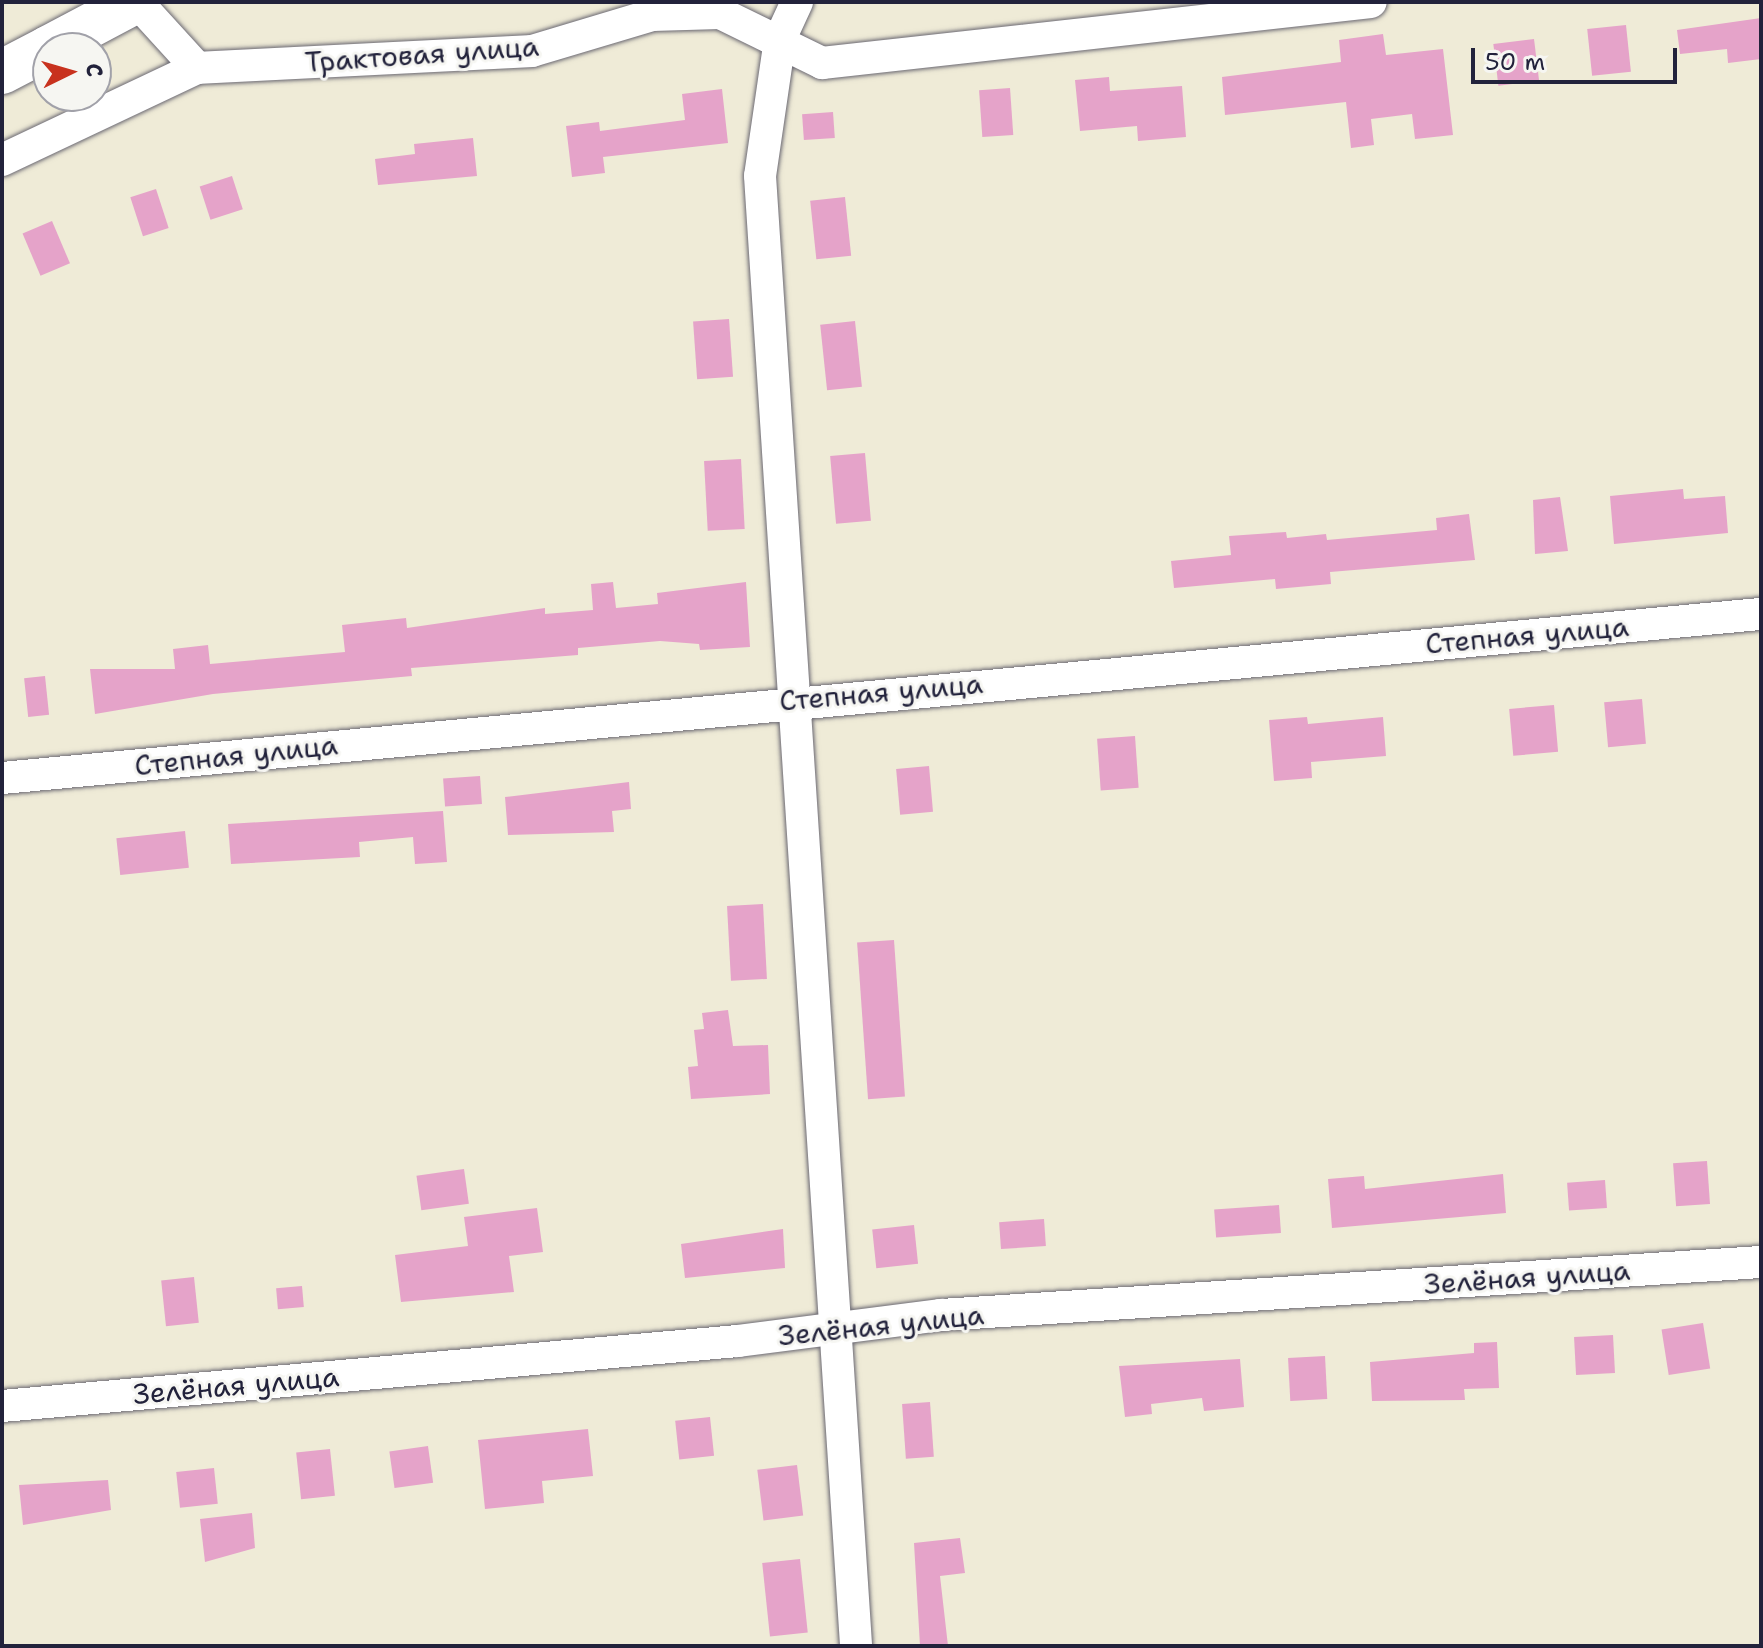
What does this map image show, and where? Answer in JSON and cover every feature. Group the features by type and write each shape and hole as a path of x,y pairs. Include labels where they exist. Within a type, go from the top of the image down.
{"main road":[{"path":"79,32 136,2"},
{"path":"2,72 32,56"}],"street":[{"path":"136,2 197,68"},
{"path":"797,2 780,39 760,176 791,699 856,1646"},
{"name":"Трактовая улица","path":"2,160 197,68 532,51 652,15 720,13 780,39 822,63 1371,2"},
{"name":"Степная улица","path":"2,778 791,699 1761,614"},
{"name":"Зелёная улица","path":"2,1406 833,1329 941,1315 1761,1262"}],"building":[{"path":"1761,18 1761,59 1728,63 1727,49 1680,54 1677,30"},
{"path":"1626,25 1631,72 1592,76 1587,29"},
{"path":"1383,34 1386,55 1443,49 1453,135 1415,139 1412,114 1371,119 1374,145 1351,148 1346,102 1225,115 1222,77 1341,62 1339,40"},
{"path":"1534,39 1539,81 1498,86 1493,44"},
{"path":"1109,77 1110,91 1182,86 1186,137 1138,141 1137,126 1080,131 1075,80"},
{"path":"1010,88 1013,135 982,137 979,90"},
{"path":"722,89 728,143 603,157 605,173 572,177 566,126 599,122 600,131 685,120 682,94"},
{"path":"833,112 835,138 804,140 802,114"},
{"path":"473,138 477,176 378,185 375,159 415,154 414,144"},
{"path":"232,176 243,209 210,220 200,187"},
{"path":"156,189 169,228 143,236 130,197"},
{"path":"845,197 851,256 816,259 810,201"},
{"path":"52,221 70,263 41,276 23,234"},
{"path":"729,319 733,377 697,379 693,322"},
{"path":"855,321 862,387 827,390 820,325"},
{"path":"865,453 871,521 836,524 830,456"},
{"path":"741,459 745,529 708,531 704,461"},
{"path":"1683,489 1684,499 1725,496 1728,533 1614,544 1610,496"},
{"path":"1560,497 1568,551 1535,554 1533,500"},
{"path":"1469,514 1475,560 1330,572 1331,584 1276,589 1275,579 1174,588 1171,561 1231,555 1229,536 1286,532 1287,538 1326,534 1327,540 1437,530 1436,518"},
{"path":"613,582 616,608 658,604 657,593 746,582 750,647 700,650 699,644 660,641 578,648 578,655 411,668 412,676 213,694 95,714 90,669 175,669 173,649 208,645 210,664 345,652 342,625 406,618 407,628 545,608 545,614 593,610 591,584"},
{"path":"45,676 49,715 28,717 24,678"},
{"path":"1642,699 1646,744 1608,747 1604,702"},
{"path":"1554,705 1558,752 1513,756 1509,709"},
{"path":"1307,717 1308,724 1383,717 1386,756 1311,762 1312,778 1274,781 1269,720"},
{"path":"1135,736 1139,788 1101,791 1097,739"},
{"path":"929,766 933,812 900,815 896,769"},
{"path":"480,776 482,804 445,807 443,779"},
{"path":"629,782 631,809 612,811 614,832 508,835 505,797"},
{"path":"443,811 447,862 415,864 413,837 359,842 360,857 231,864 228,824"},
{"path":"185,831 189,868 120,875 116,838"},
{"path":"763,904 767,979 731,981 727,906"},
{"path":"894,940 905,1097 868,1099 857,943"},
{"path":"728,1010 733,1046 768,1045 770,1094 691,1099 688,1067 698,1066 694,1030 704,1029 702,1013"},
{"path":"1707,1161 1710,1204 1676,1206 1673,1163"},
{"path":"464,1169 469,1204 421,1210 416,1176"},
{"path":"1503,1174 1506,1213 1332,1228 1328,1179 1364,1176 1365,1189"},
{"path":"1605,1180 1607,1208 1569,1211 1567,1183"},
{"path":"1279,1205 1281,1233 1216,1237 1214,1210"},
{"path":"537,1208 543,1252 509,1256 514,1292 401,1302 395,1255 468,1246 464,1217"},
{"path":"1044,1219 1046,1246 1001,1249 999,1222"},
{"path":"914,1225 918,1264 876,1268 872,1229"},
{"path":"783,1229 785,1268 685,1278 681,1244"},
{"path":"194,1277 199,1323 166,1326 161,1280"},
{"path":"302,1286 304,1307 278,1309 276,1288"},
{"path":"1703,1323 1710,1368 1669,1375 1662,1330"},
{"path":"1613,1335 1615,1373 1576,1375 1574,1337"},
{"path":"1497,1342 1499,1388 1464,1389 1465,1400 1372,1401 1370,1362 1474,1353 1474,1343"},
{"path":"1325,1356 1327,1399 1290,1401 1288,1358"},
{"path":"1240,1359 1244,1407 1204,1411 1202,1398 1151,1404 1152,1414 1125,1417 1119,1366"},
{"path":"930,1402 934,1457 906,1459 902,1404"},
{"path":"710,1417 714,1456 679,1459 675,1421"},
{"path":"588,1429 593,1476 542,1481 544,1503 485,1509 478,1440"},
{"path":"428,1446 433,1483 395,1488 389,1451"},
{"path":"330,1449 335,1496 301,1499 296,1453"},
{"path":"797,1465 803,1516 764,1520 757,1470"},
{"path":"214,1468 218,1504 180,1508 176,1472"},
{"path":"108,1480 111,1510 23,1525 19,1485"},
{"path":"252,1513 255,1548 205,1562 200,1519"},
{"path":"960,1538 965,1573 940,1576 948,1646 920,1646 914,1543"},
{"path":"800,1559 808,1633 770,1637 762,1563"}]}
